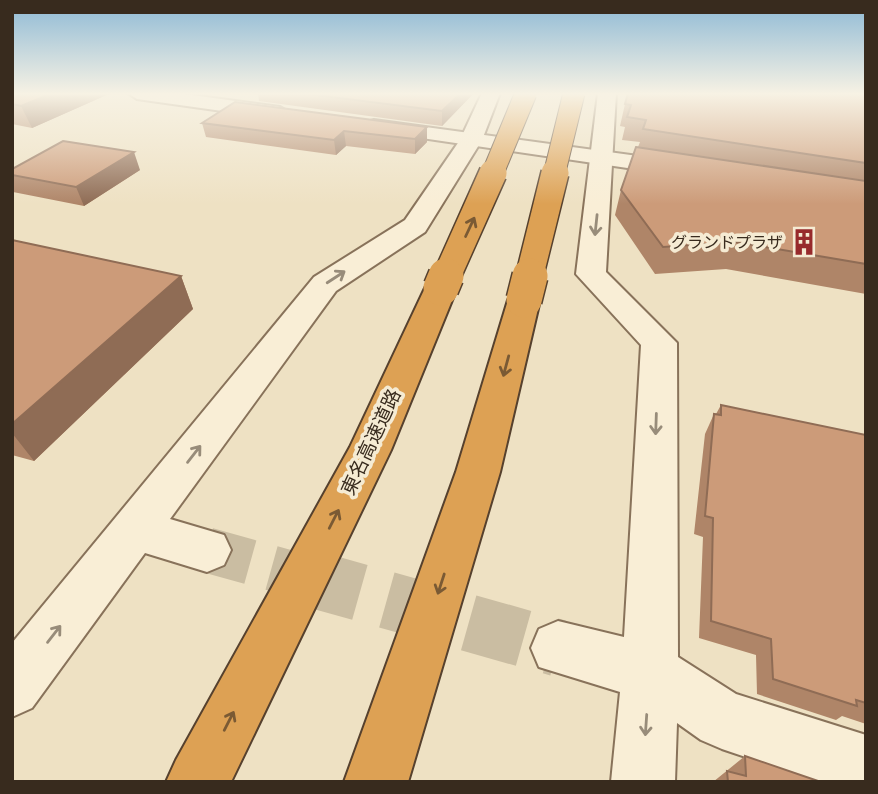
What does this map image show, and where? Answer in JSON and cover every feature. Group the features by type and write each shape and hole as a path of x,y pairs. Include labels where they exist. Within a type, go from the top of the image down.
{"highway":[{"name":"東名高速道路","path":"198,782 370,450 511,130"},
{"path":"376,782 478,472 524,300 565,130"}],"street":[{"path":"401,130 700,172"},
{"path":"12,688 325,284 415,226 475,130"},
{"path":"605,130 591,274 659,342 650,672 643,782"},
{"path":"135,530 207,550"},
{"path":"558,648 650,672 722,719 866,766"}],"building":[{"path":"257,130 424,130 415,139 344,131 334,140"},
{"path":"650,130 866,130 866,163"},
{"path":"63,141 134,152 76,187 12,175 12,169"},
{"path":"636,147 866,181 866,264 736,242 663,247 621,190"},
{"path":"12,240 181,276 12,424"},
{"path":"721,405 866,435 866,703 856,700 857,706 773,679 771,639 711,621 713,518 705,516 714,414 721,415"},
{"path":"745,756 821,782 728,782 727,771 746,776"}],"tunnel":[{"path":"207,550 311,579"},
{"path":"305,577 558,648"}],"place":[{"name":"グランドプラザ","path":"804,242"}]}
